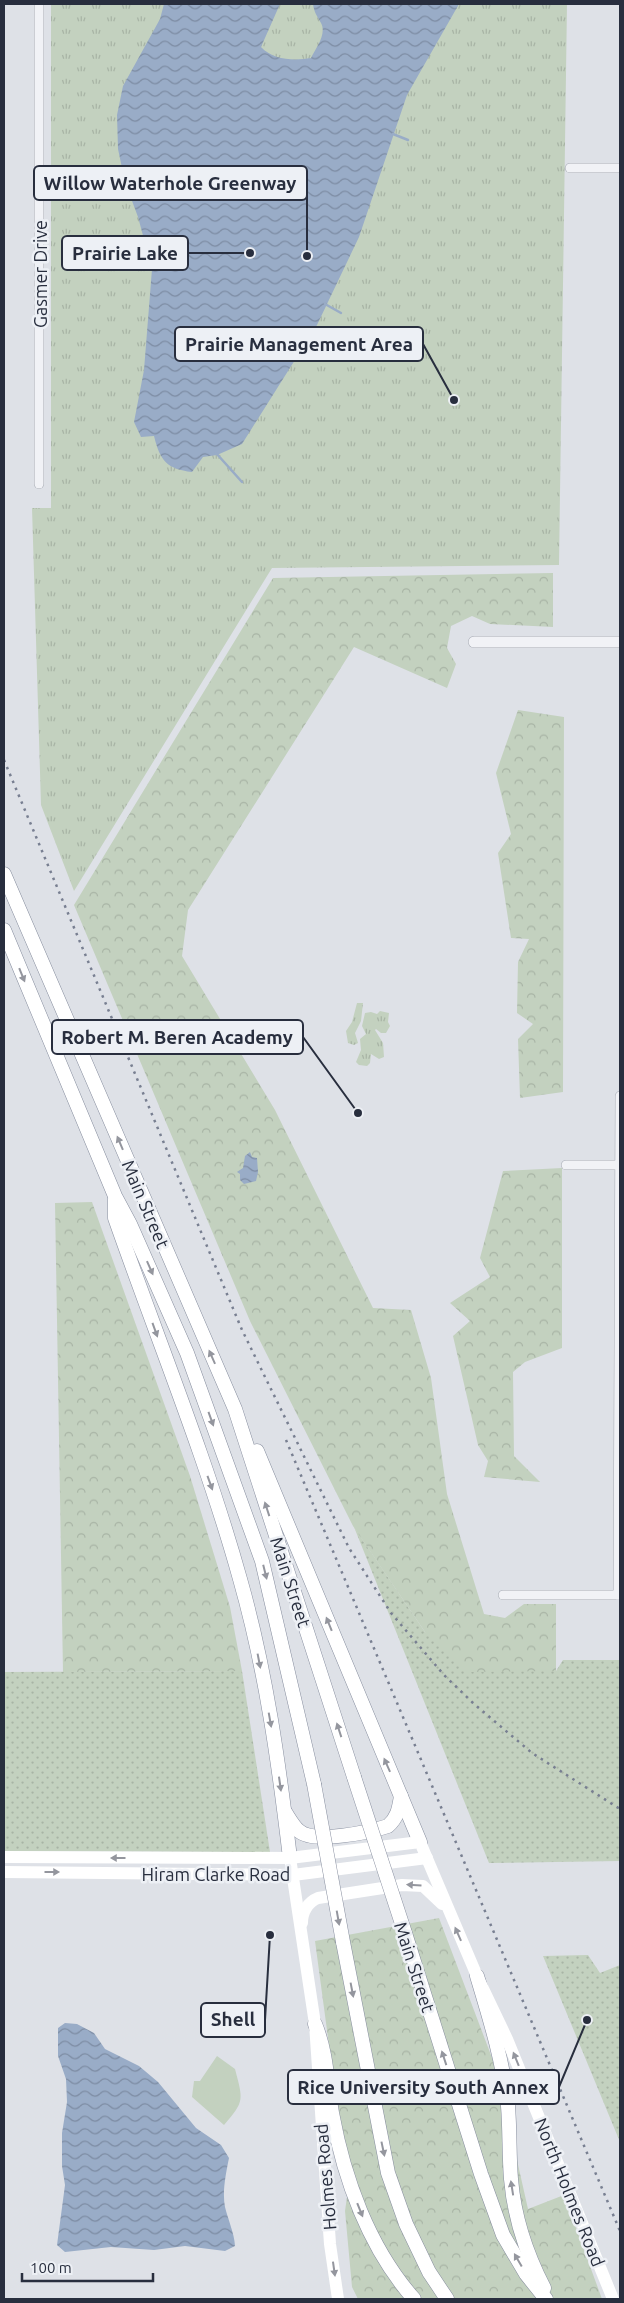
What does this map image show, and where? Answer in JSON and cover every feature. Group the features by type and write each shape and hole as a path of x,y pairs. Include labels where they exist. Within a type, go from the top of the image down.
{"highway":[{"name":"Main Street","path":"4,874 225,1385 244,1437 405,1933 481,2174 503,2235 526,2274 546,2299"},
{"name":"Main Street","path":"4,930 115,1196 130,1224 187,1352 262,1561 314,1784 388,2173 406,2224 430,2272 447,2299"},
{"path":"115,1196 115,1218 217,1501 240,1580 270,1714 290,1858"},
{"path":"225,1385 256,1448 420,1842"},
{"path":"284,1809 300,1833 310,1836 327,1837 388,1826 397,1815 401,1796"},
{"path":"477,1976 503,2070 508,2107 511,2178 515,2204 536,2272 550,2299"},
{"path":"315,2024 325,2051 329,2096 337,2142 351,2186 366,2224 386,2260 414,2299"}],"main road":[{"name":"North Holmes Road","path":"420,1842 477,1976 507,2039 613,2299"},
{"name":"Hiram Clarke Road","path":"4,1857 290,1858 420,1842"},
{"path":"142,1858 142,1874"},
{"path":"290,1858 303,1938"},
{"name":"Hiram Clarke Road","path":"4,1872 293,1875 426,1858"},
{"path":"303,1938 302,1918 310,1903 318,1898 418,1884 429,1889 450,1914"},
{"name":"Holmes Road","path":"303,1938 315,2024 330,2244 338,2299"}],"street":[{"name":"Gasmer Drive","path":"39,4 39,484"},
{"path":"570,168 620,168"},
{"path":"474,642 620,642"},
{"path":"502,1594 619,1595 620,1096"},
{"path":"566,1165 620,1165"}],"green space":[{"path":"51,4 567,4 559,565 272,568 74,891 41,805 32,508 51,508"},
{"path":"553,573 553,627 490,624 472,616 451,626 447,648 456,664 447,688 354,647 188,910 182,956 275,1110 373,1308 411,1310 431,1378 447,1494 484,1614 505,1618 524,1604 556,1604 556,1671 466,1672 425,1632 353,1526 250,1321 74,905 273,578"},
{"path":"518,710 564,717 563,1092 520,1098 518,1039 533,1024 517,1013 518,962 529,939 511,938 498,853 511,834 496,773"},
{"path":"357,1003 363,1003 361,1021 355,1033 358,1043 354,1045 348,1043 346,1031 352,1022"},
{"path":"380,1011 389,1013 388,1022 390,1026 386,1033 375,1030 383,1043 384,1057 379,1059 371,1054 370,1063 367,1066 359,1065 356,1062 361,1050 360,1039 366,1034 362,1026 365,1013 377,1014"},
{"path":"562,1168 562,1348 525,1362 513,1372 514,1456 540,1482 484,1477 488,1461 478,1445 453,1336 470,1321 450,1303 490,1277 480,1258 503,1171"},
{"path":"92,1202 190,1476 230,1607 242,1671 63,1672 55,1203"},
{"path":"354,1527 425,1632 556,1671 563,1660 620,1660 620,1861 489,1863"},
{"path":"242,1671 270,1852 4,1851 4,1672"},
{"path":"439,1918 497,2071 528,2209 564,2195 602,2299 358,2299 352,2287 345,2211 351,2169 338,2112 315,1941"},
{"path":"588,1955 600,1973 620,1965 620,2142 543,1956"},
{"path":"217,2056 235,2069 241,2094 239,2105 224,2125 192,2097 194,2081 200,2081"}],"water":[{"path":"164,4 280,4 261,47 271,55 298,59 311,58 322,36 321,23 313,4 459,4 407,95 359,237 317,325 242,444 217,455 203,457 192,472 176,469 166,462 159,452 154,436 141,437 134,422 144,370 152,269 138,217 125,182 118,149 117,115 123,86 160,19"},
{"path":"250,1152 252,1157 257,1158 258,1172 256,1181 244,1184 240,1180 240,1174 237,1172 243,1168 245,1156"},
{"path":"65,2023 77,2024 94,2033 105,2049 139,2066 158,2082 196,2128 221,2145 229,2158 224,2201 235,2246 225,2251 185,2246 154,2250 111,2247 65,2252 57,2245 65,2185 62,2166 62,2133 67,2102 66,2079 58,2056 58,2028"}],"waterway":[{"path":"393,134 408,140"},
{"path":"325,304 341,313"},
{"path":"216,453 242,482"}],"railway":[{"path":"4,760 242,1330 349,1548 391,1613 444,1675 473,1703 532,1753 620,1809"},
{"path":"286,1440 620,2231"}],"place":[{"name":"Prairie Lake","path":"250,253"},
{"name":"Willow Waterhole Greenway","path":"307,256"},
{"name":"Prairie Management Area","path":"454,400"},
{"name":"Robert M. Beren Academy","path":"358,1113"},
{"name":"Shell","path":"270,1935"},
{"name":"Rice University South Annex","path":"587,2020"}]}
